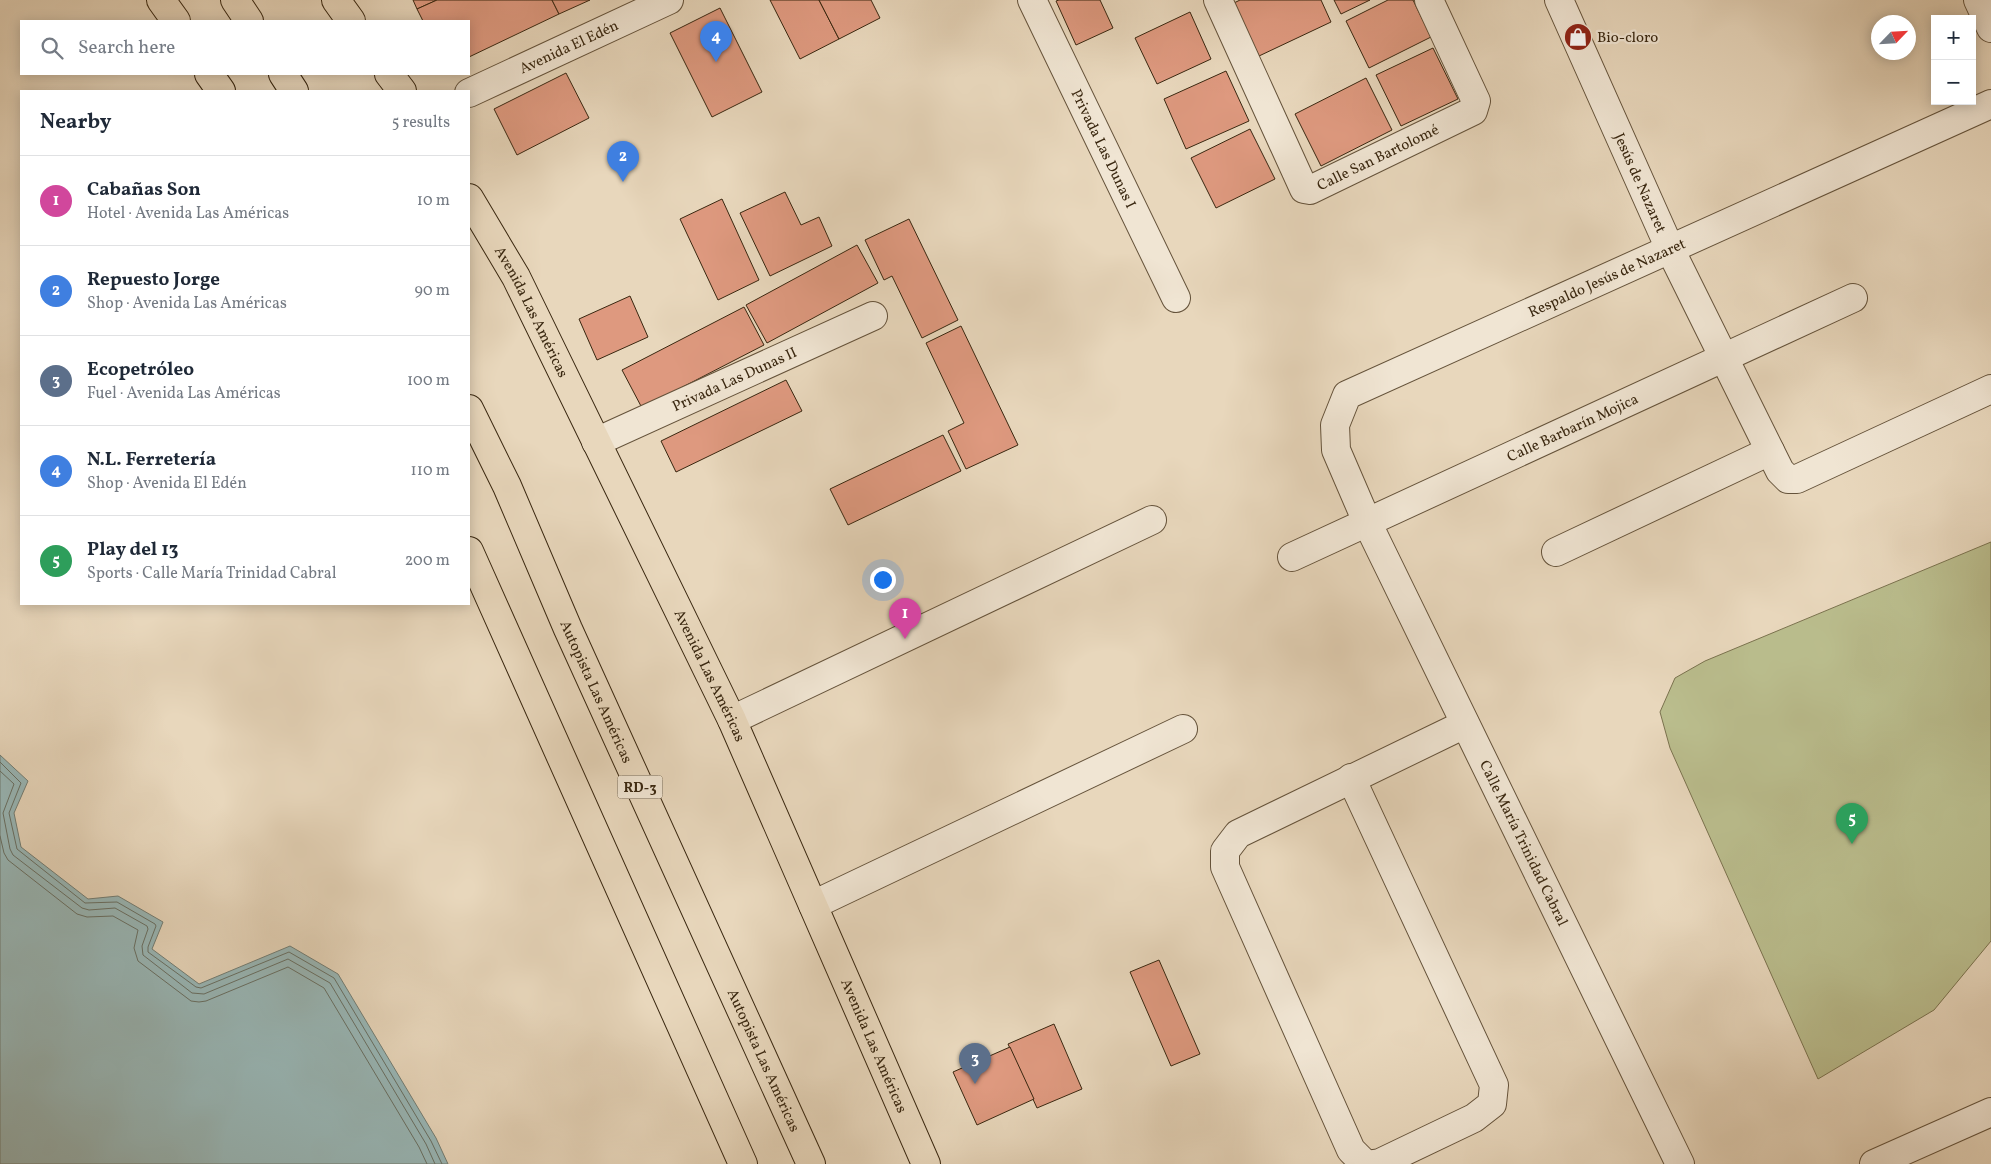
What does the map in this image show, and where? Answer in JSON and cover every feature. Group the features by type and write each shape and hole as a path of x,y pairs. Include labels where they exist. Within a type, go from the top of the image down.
{"main road":[{"path":"161,0 175,20"},
{"path":"235,0 248,20"},
{"path":"336,0 351,20"},
{"path":"210,75 219,90"},
{"path":"284,75 293,90"},
{"path":"390,75 401,90"},
{"name":"Avenida Las Américas","path":"470,200 516,277 732,720 926,1164"},
{"name":"Autopista Las Américas","path":"470,411 507,486 568,629 812,1164"},
{"path":"470,553 743,1164"}],"street":[{"name":"Privada Las Dunas I","path":"1032,0 1176,298"},
{"name":"Calle San Bartolomé","path":"1218,0 1304,189 1310,190 1473,111 1476,101 1429,0"},
{"name":"Jesús de Nazaret","path":"1559,0 1670,249 1775,461"},
{"path":"1978,0 1991,28"},
{"name":"Avenida El Edén","path":"470,94 656,3"},
{"name":"Respaldo Jesús de Nazaret","path":"1367,522 1336,450 1335,425 1347,395 1991,104"},
{"name":"Calle Barbarín Mojica","path":"1292,557 1853,298"},
{"name":"Privada Las Dunas II","path":"596,442 873,316"},
{"path":"1556,552 1775,461 1788,479 1797,479 1991,389"},
{"path":"732,720 1152,520"},
{"name":"Calle María Trinidad Cabral","path":"1367,522 1680,1164"},
{"path":"1365,1164 1351,1150 1225,867 1225,851 1238,834 1465,724"},
{"path":"813,905 1183,729"},
{"path":"1352,778 1494,1085 1492,1104 1474,1118 1380,1163 1373,1164"},
{"path":"1874,1164 1991,1112"}],"green space":[{"path":"1991,542 1991,941 1934,1010 1818,1079 1670,748 1660,712 1675,678 1705,661"}],"water":[{"path":"0,755 28,781 14,813 21,847 88,899 118,896 163,922 152,949 199,984 290,946 338,974 436,1138 448,1164 0,1164"}],"building":[{"path":"413,0 437,0 417,9"},
{"path":"437,0 552,0 559,14 470,57 470,20 422,20 417,9"},
{"path":"552,0 590,0 559,14"},
{"path":"770,0 819,0 839,39 800,59"},
{"path":"819,0 871,0 880,18 839,39"},
{"path":"1100,0 1113,28 1076,45 1056,1"},
{"path":"1240,0 1321,0 1331,22 1259,56 1234,3"},
{"path":"1334,0 1370,0 1341,14"},
{"path":"1388,0 1413,0 1431,37 1369,68 1346,21"},
{"path":"720,8 762,92 712,117 670,33"},
{"path":"1190,12 1211,59 1157,84 1135,38"},
{"path":"1433,48 1458,99 1401,126 1376,75"},
{"path":"1226,71 1249,121 1186,149 1164,99"},
{"path":"566,73 589,118 517,155 494,109"},
{"path":"1366,78 1392,130 1321,166 1295,114"},
{"path":"1250,129 1275,179 1216,208 1191,158"},
{"path":"785,192 801,225 819,217 832,246 770,276 740,213"},
{"path":"722,199 759,280 718,300 680,219"},
{"path":"909,219 958,320 922,338 892,276 884,280 865,240"},
{"path":"857,245 878,283 767,343 746,305"},
{"path":"630,296 648,337 597,360 579,319"},
{"path":"744,307 764,345 642,408 622,370"},
{"path":"961,326 1018,445 966,469 948,431 964,423 926,343"},
{"path":"786,380 802,411 676,472 661,441"},
{"path":"943,435 961,471 848,525 830,489"},
{"path":"1159,960 1200,1054 1171,1066 1130,972"},
{"path":"1054,1024 1082,1089 1037,1108 1008,1044"},
{"path":"1010,1047 1034,1099 977,1125 953,1072"}],"place":[{"name":"Bio-cloro","path":"1578,37"},
{"name":"N.L. Ferretería","path":"716,62"},
{"name":"Repuesto Jorge","path":"623,182"},
{"name":"Cabañas Son","path":"905,639"},
{"name":"Play del 13","path":"1852,844"},
{"name":"Ecopetróleo","path":"975,1084"}]}
